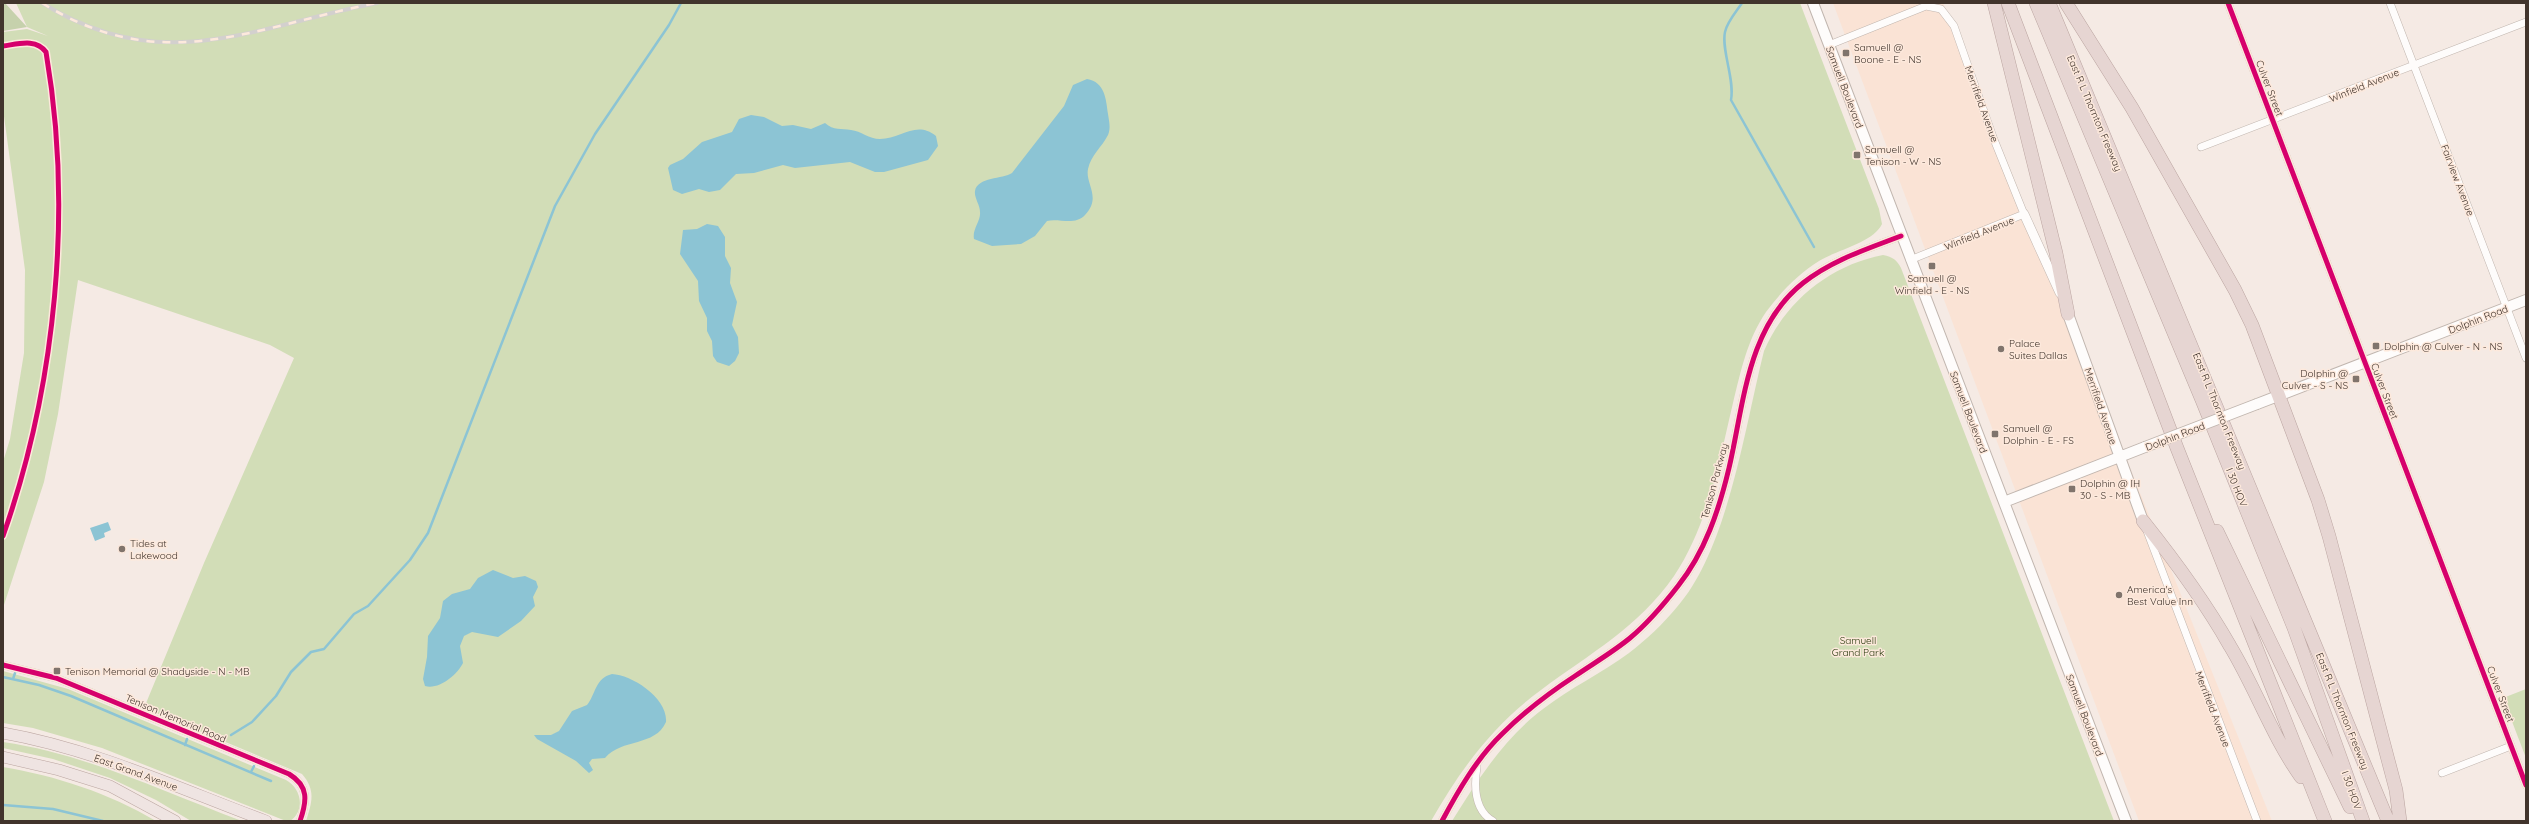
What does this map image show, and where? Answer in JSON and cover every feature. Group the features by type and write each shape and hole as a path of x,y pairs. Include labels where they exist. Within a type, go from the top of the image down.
{"highway":[{"path":"1994,3 2056,253 2068,314"},
{"path":"2008,3 2176,448 2325,821"},
{"name":"I 30 HOV","path":"2036,3 2200,393 2294,628 2363,821"},
{"name":"East R L Thornton Freeway","path":"2049,3 2388,821"},
{"path":"2066,3 2132,108 2235,290 2252,325 2318,500 2329,536 2396,790 2400,821"},
{"path":"2176,448 2356,821"},
{"path":"2143,521 2190,585 2231,646 2283,752 2314,795"},
{"path":"2276,549 2363,821"}],"main road":[{"name":"Samuell Boulevard","path":"1813,3 1910,260 2126,821"},
{"name":"Dolphin Road","path":"2004,502 2526,300"},
{"name":"Merrifield Avenue","path":"2068,314 2143,521"},
{"name":"East Grand Avenue","path":"3,733 60,745 266,821"},
{"path":"3,757 59,770 110,786 174,821"}],"street":[{"name":"Culver Street","path":"2228,3 2526,785"},
{"name":"Fairview Avenue","path":"2390,3 2526,358"},
{"name":"Merrifield Avenue","path":"1829,45 1926,6 1941,9 1954,26 1993,137 2024,214 2068,314"},
{"name":"Winfield Avenue","path":"2201,147 2273,121 2526,22"},
{"name":"Winfield Avenue","path":"1910,260 2024,214"},
{"name":"Tenison Parkway","path":"1442,821 1478,762 1500,735 1527,712 1630,638 1661,606 1693,566 1708,535 1722,496 1754,356 1762,334 1775,313 1802,284 1821,270 1841,259 1901,236"},
{"name":"Merrifield Avenue","path":"2143,521 2256,821"},
{"name":"Tenison Memorial Road","path":"3,665 56,678 289,774 300,782 306,795 306,802 300,821"},
{"path":"2442,773 2511,746"},
{"path":"1478,762 1477,798 1482,811 1493,821"}],"shaded area":[{"path":"1833,3 1943,3 2272,821 2139,821"}],"green space":[{"path":"3,3 5,3 27,27 3,31"},
{"path":"16,3 1800,3 1879,209 1882,224 1878,230 1863,241 1819,261 1804,272 1778,297 1759,323 1749,345 1742,368 1717,470 1704,514 1696,536 1674,576 1660,594 1629,625 1595,652 1541,690 1493,733 1466,766 1431,821 306,821 312,796 309,785 302,774 144,708 204,563 294,358 270,345 78,280 58,414 44,482 3,608 3,462 10,439 24,353 25,270 3,109 3,32 27,29 48,36 27,27"},
{"name":"Samuell Grand Park","path":"1883,255 1894,259 1901,268 2114,821 1452,821 1492,761 1529,720 1553,701 1629,653 1642,643 1677,607 1695,582 1709,553 1722,520 1742,450 1764,351 1773,333 1797,302 1812,288 1845,267"},
{"path":"3,671 68,689 286,780 295,788 300,799 298,811 290,821 286,821 102,748 33,728 3,723"},
{"path":"2526,689 2526,758 2503,698"},
{"path":"3,742 64,755 95,765 154,786 242,821 191,821 156,800 110,778 53,759 3,748"},
{"path":"3,767 43,775 82,787 120,802 156,821 3,820"}],"water":[{"path":"1087,79 1098,84 1104,92 1110,127 1106,139 1089,164 1088,175 1093,196 1090,208 1085,215 1077,220 1047,221 1035,236 1021,244 992,246 974,239 974,232 980,215 980,209 975,194 977,186 985,181 1012,173 1064,106 1073,85"},
{"path":"751,115 764,117 782,126 793,125 811,129 825,123 828,126 855,131 876,139 888,138 915,130 922,130 936,136 938,146 928,160 884,172 875,172 850,162 795,168 783,165 754,173 736,174 720,190 709,192 699,189 682,194 673,190 668,168 670,165 683,159 702,142 732,132 739,119"},
{"path":"707,224 718,226 725,237 725,256 731,268 730,283 737,302 732,325 738,337 739,353 735,361 729,366 717,362 713,356 712,341 707,331 707,318 699,301 698,281 680,254 683,230 697,229"},
{"path":"108,522 111,530 104,533 105,537 95,541 90,528"},
{"path":"493,570 513,578 525,576 536,581 538,587 533,597 535,606 521,621 498,637 472,632 464,636 460,646 463,663 460,668 452,677 442,684 430,687 425,686 423,679 427,657 428,636 440,618 443,601 452,594 470,589 478,578"},
{"path":"612,674 620,675 647,689 661,705 665,713 666,722 661,730 646,739 620,747 605,758 592,759 589,763 593,770 589,773 576,761 537,739 534,735 551,735 559,731 572,711 587,705 602,679"}],"waterway":[{"path":"231,735 252,722 276,696 291,672 311,652 324,649 354,614 368,606 410,560 428,533 555,206 595,134 669,25 681,3"},
{"path":"1742,3 1726,28 1724,39 1731,83 1731,100 1814,247"},
{"path":"13,679 15,673"},
{"path":"3,677 39,685 71,696 271,781"},
{"path":"185,745 187,739"},
{"path":"251,772 254,766"},
{"path":"3,805 53,809 103,821"}],"railway":[{"path":"42,3 86,26 128,38 168,42 208,40 248,33 377,3"}],"cycle path":[{"path":"2228,3 2526,785"},
{"path":"3,46 32,43 42,48 46,52 54,112 58,173 58,235 54,297 47,358 36,419 21,479 3,536"},
{"path":"1442,821 1476,764 1493,743 1528,710 1546,696 1630,638 1656,613 1688,573 1710,530 1721,499 1729,468 1744,393 1759,344 1770,321 1784,301 1803,283 1838,261 1901,236"},
{"path":"3,665 56,678 289,774 296,779 305,794 304,807 300,821"}],"place":[{"name":"Samuell @ Boone - E - NS","path":"1846,53"},
{"name":"Samuell @ Tenison - W - NS","path":"1857,155"},
{"name":"Samuell @ Winfield - E - NS","path":"1932,266"},
{"name":"Dolphin @ Culver - N - NS","path":"2376,346"},
{"name":"Palace Suites Dallas","path":"2001,349"},
{"name":"Dolphin @ Culver - S - NS","path":"2356,379"},
{"name":"Samuell @ Dolphin - E - FS","path":"1995,434"},
{"name":"Dolphin @ IH 30 - S - MB","path":"2072,489"},
{"name":"Tides at Lakewood","path":"122,549"},
{"name":"America's Best Value Inn","path":"2119,595"},
{"name":"Tenison Memorial @ Shadyside - N - MB","path":"57,671"}]}
